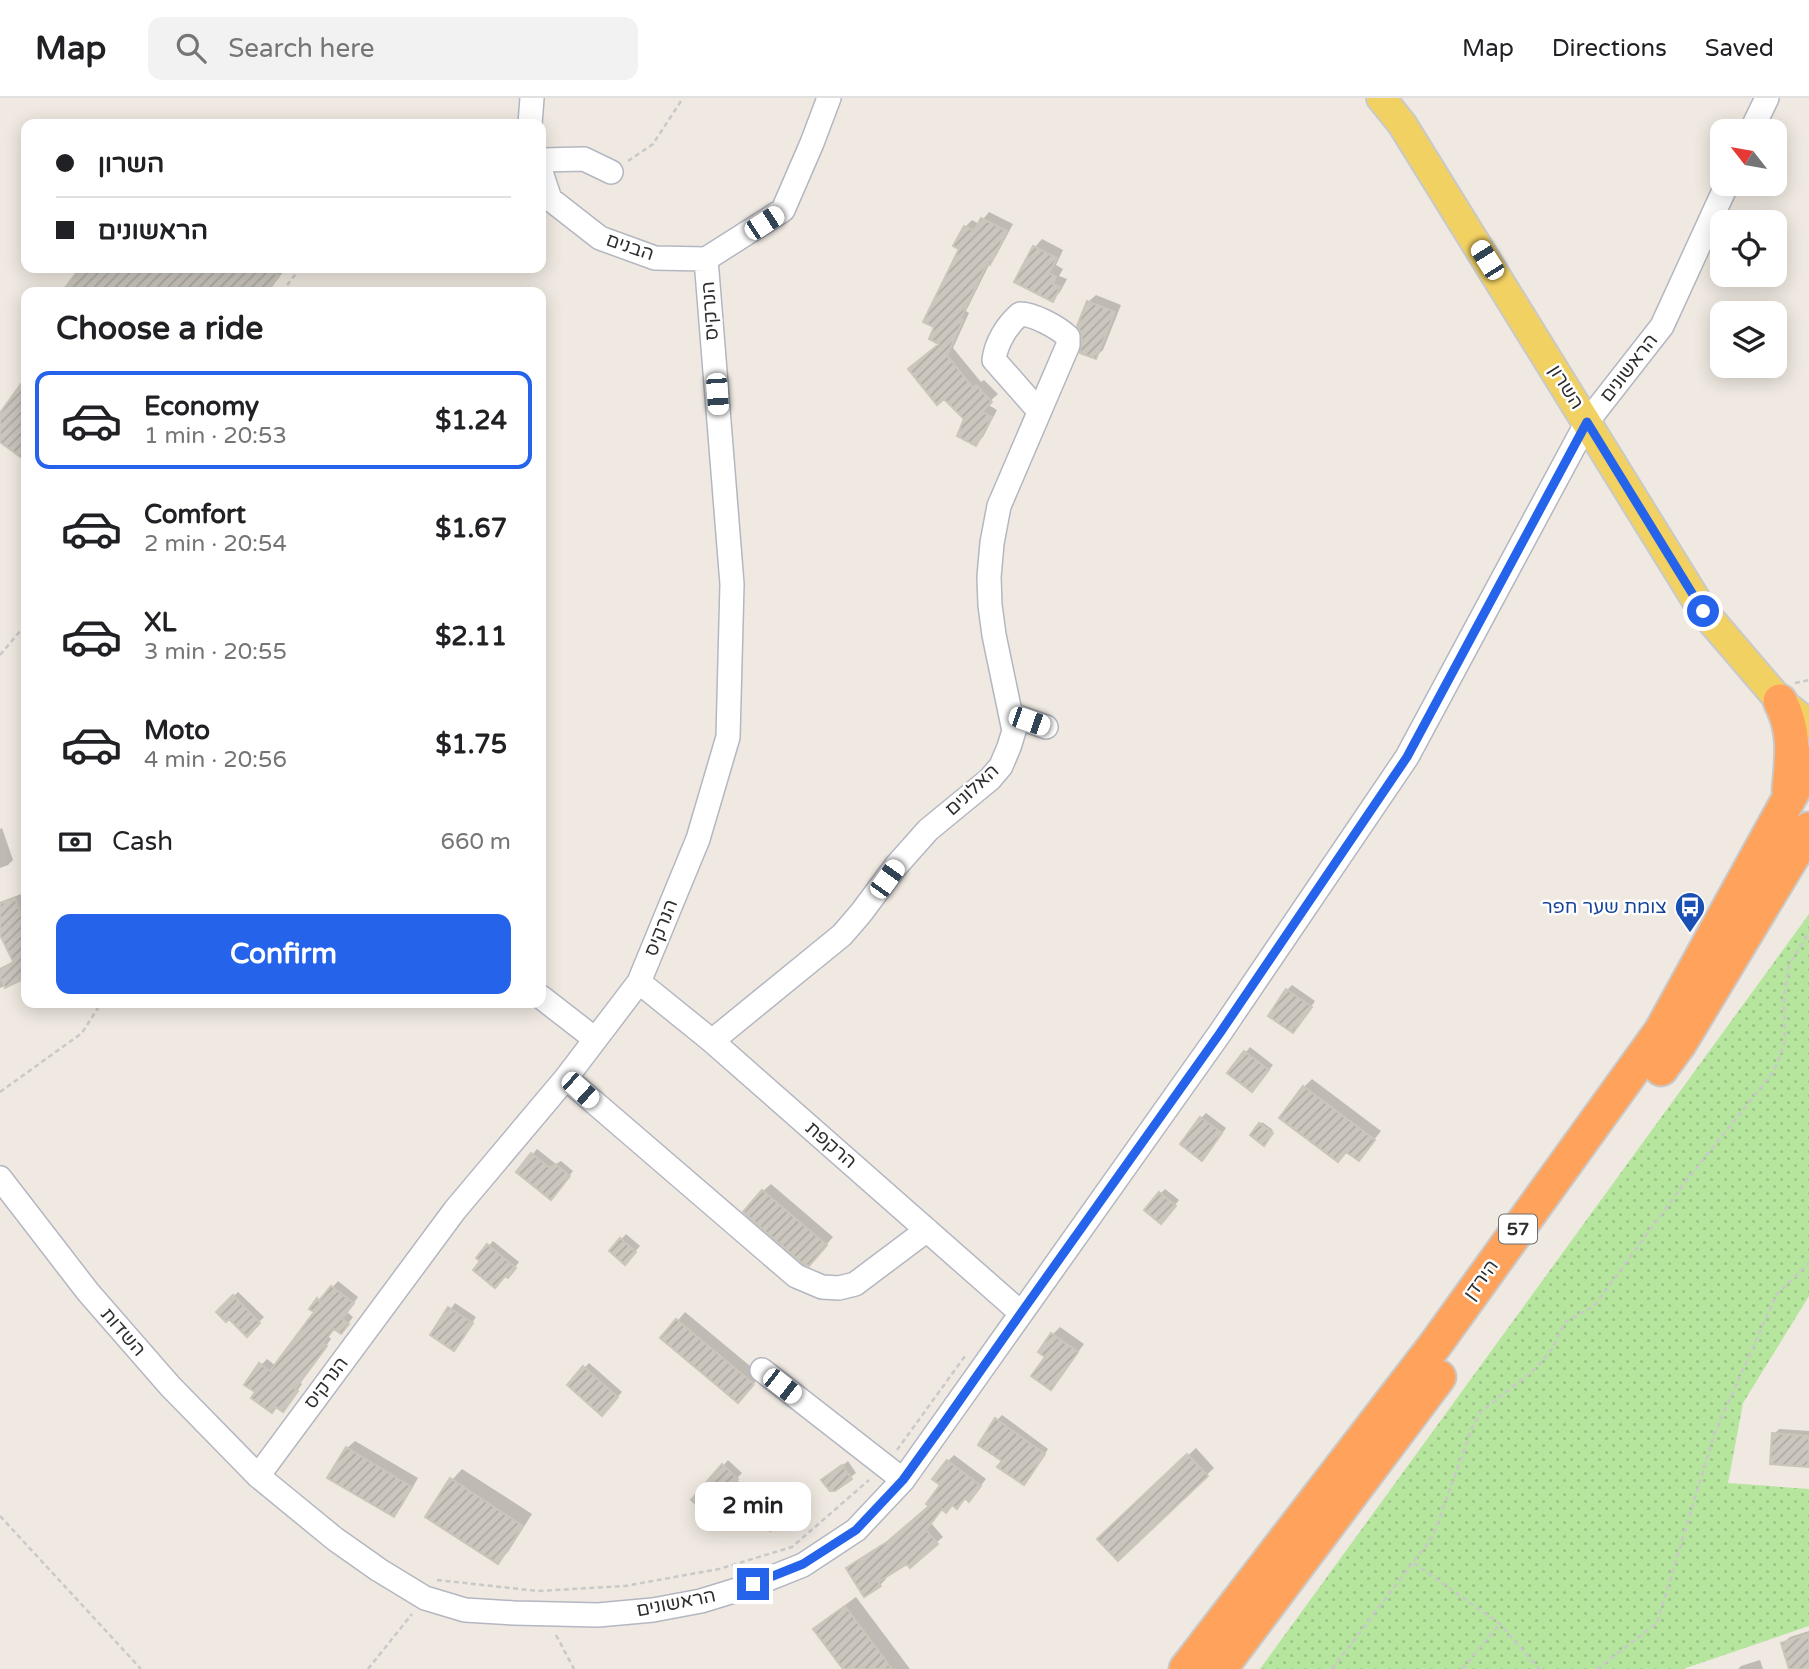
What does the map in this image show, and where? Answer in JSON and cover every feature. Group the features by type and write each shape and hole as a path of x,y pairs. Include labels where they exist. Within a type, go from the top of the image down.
{"highway":[{"path":"1788,801 1792,759 1791,726 1797,698"},
{"name":"הירדן","path":"1186,1669 1435,1345 1661,1031 1809,762"},
{"name":"הירדן","path":"1220,1669 1462,1347 1680,1043 1809,829"}],"main road":[{"name":"השרון","path":"1381,98 1402,124 1703,611 1755,673 1797,698 1809,724"}],"street":[{"path":"530,119 532,98"},
{"path":"706,259 783,210 813,143 829,98"},
{"path":"1757,119 1767,98"},
{"path":"546,160 584,159 611,172"},
{"name":"הבנים","path":"546,187 550,199 600,238 655,258 706,259"},
{"name":"הראשונים","path":"258,1476 379,1570 429,1588 465,1610 598,1615 653,1610 701,1601 803,1564 856,1530 894,1473 1021,1313 1220,1033 1407,757 1587,422 1662,326 1722,196"},
{"name":"הנרקיס","path":"258,1476 455,1210 566,1077 639,982 698,839 728,737 732,584 706,259"},
{"name":"האלונים","path":"712,1041 836,941 928,830 990,779 1001,766 1014,731 990,605 992,543 999,506 1039,411"},
{"path":"1012,715 1046,727"},
{"name":"הרקפת","path":"639,982 712,1041 1021,1313"},
{"path":"546,1001 595,1039"},
{"path":"566,1077 796,1276 822,1287 839,1288 855,1283 927,1230"},
{"name":"השדות","path":"0,1178 88,1292 170,1386 258,1476"},
{"path":"762,1370 894,1473"}],"path":[{"path":"611,172 653,144 684,98"},
{"path":"0,655 21,630"},
{"path":"1332,1669 1433,1536 1472,1428 1481,1412 1535,1369 1552,1349 1565,1322 1594,1306 1686,1181 1774,1071 1785,1041 1784,996 1789,965 1809,932"},
{"path":"0,1093 82,1032 98,1008"},
{"path":"1597,1669 1657,1623 1715,1432 1777,1294 1809,1263"},
{"path":"368,1669 429,1588 538,1591 625,1586 719,1569 792,1547 894,1473 965,1355"},
{"path":"0,1516 141,1669"},
{"path":"1414,1563 1500,1624 1539,1669"},
{"path":"545,1613 573,1669"},
{"path":"1462,1669 1500,1624"}],"green space":[{"path":"1809,914 1809,1296 1743,1403 1728,1483 1809,1489 1809,1626 1683,1669 1260,1669"}],"building":[{"path":"981,218 1007,231 990,265 987,263 947,355 973,388 976,385 992,402 982,412 992,417 976,446 957,436 964,419 944,399 937,405 908,369 939,344 929,339 934,327 923,322 959,249 953,246 964,226 974,231"},
{"path":"1033,246 1057,258 1049,273 1056,277 1053,284 1060,287 1053,302 1014,282"},
{"path":"76,273 274,273 279,276 271,287 66,287"},
{"path":"1087,301 1115,312 1096,359 1080,353 1082,337 1077,326"},
{"path":"21,384 21,457 0,442 0,413"},
{"path":"15,898 21,915 21,980 5,988 0,970 14,963 0,935 0,904"},
{"path":"1286,989 1312,1007 1293,1033 1268,1016"},
{"path":"1244,1051 1269,1070 1252,1092 1227,1073"},
{"path":"1303,1086 1375,1140 1359,1161 1346,1152 1338,1162 1279,1118"},
{"path":"1200,1117 1222,1133 1202,1161 1180,1144"},
{"path":"1259,1123 1273,1133 1264,1146 1250,1135"},
{"path":"531,1153 550,1168 555,1164 570,1176 551,1200 516,1172"},
{"path":"762,1190 827,1245 809,1266 803,1264 743,1212"},
{"path":"1159,1192 1176,1206 1161,1224 1144,1210"},
{"path":"620,1238 636,1252 625,1265 609,1251"},
{"path":"487,1244 516,1268 495,1288 473,1270 480,1261 476,1258"},
{"path":"331,1286 354,1303 342,1319 349,1324 341,1334 334,1329 323,1343 327,1346 295,1389 298,1391 283,1412 276,1407 272,1413 251,1398 255,1392 244,1385 259,1363 270,1371 314,1312 309,1309"},
{"path":"233,1295 260,1323 247,1337 229,1319 226,1322 216,1312"},
{"path":"448,1307 473,1323 454,1351 430,1335"},
{"path":"676,1319 754,1384 738,1403 660,1338"},
{"path":"1051,1333 1078,1352 1051,1390 1031,1376 1045,1357 1038,1352"},
{"path":"583,1366 618,1397 602,1416 567,1385"},
{"path":"995,1418 1045,1454 1024,1485 997,1467 1002,1461 978,1445"},
{"path":"1772,1433 1809,1436 1808,1467 1770,1464"},
{"path":"346,1447 412,1487 394,1517 327,1478"},
{"path":"1187,1454 1208,1476 1118,1561 1097,1539"},
{"path":"947,1460 981,1486 969,1502 965,1498 957,1509 952,1505 946,1513 942,1509 926,1530 938,1544 910,1568 907,1564 878,1582 881,1586 864,1597 846,1568 887,1542 929,1506 926,1504 940,1485 932,1479"},
{"path":"722,1464 738,1479 732,1485 736,1489 712,1518 691,1500"},
{"path":"842,1465 852,1479 835,1491 830,1491 821,1480"},
{"path":"450,1478 523,1526 498,1564 425,1517"},
{"path":"784,1493 788,1502 796,1498 804,1517 770,1531 760,1507 773,1502 772,1498"},
{"path":"845,1606 892,1669 843,1669 813,1629"},
{"path":"1809,1634 1809,1669 1789,1669 1781,1643"}],"place":[{"name":"צומת שער חפר","path":"1690,934"}],"route":[{"path":"753,1584 803,1564 856,1530 903,1480 939,1430 1220,1033 1407,757 1587,422 1703,611"}]}
